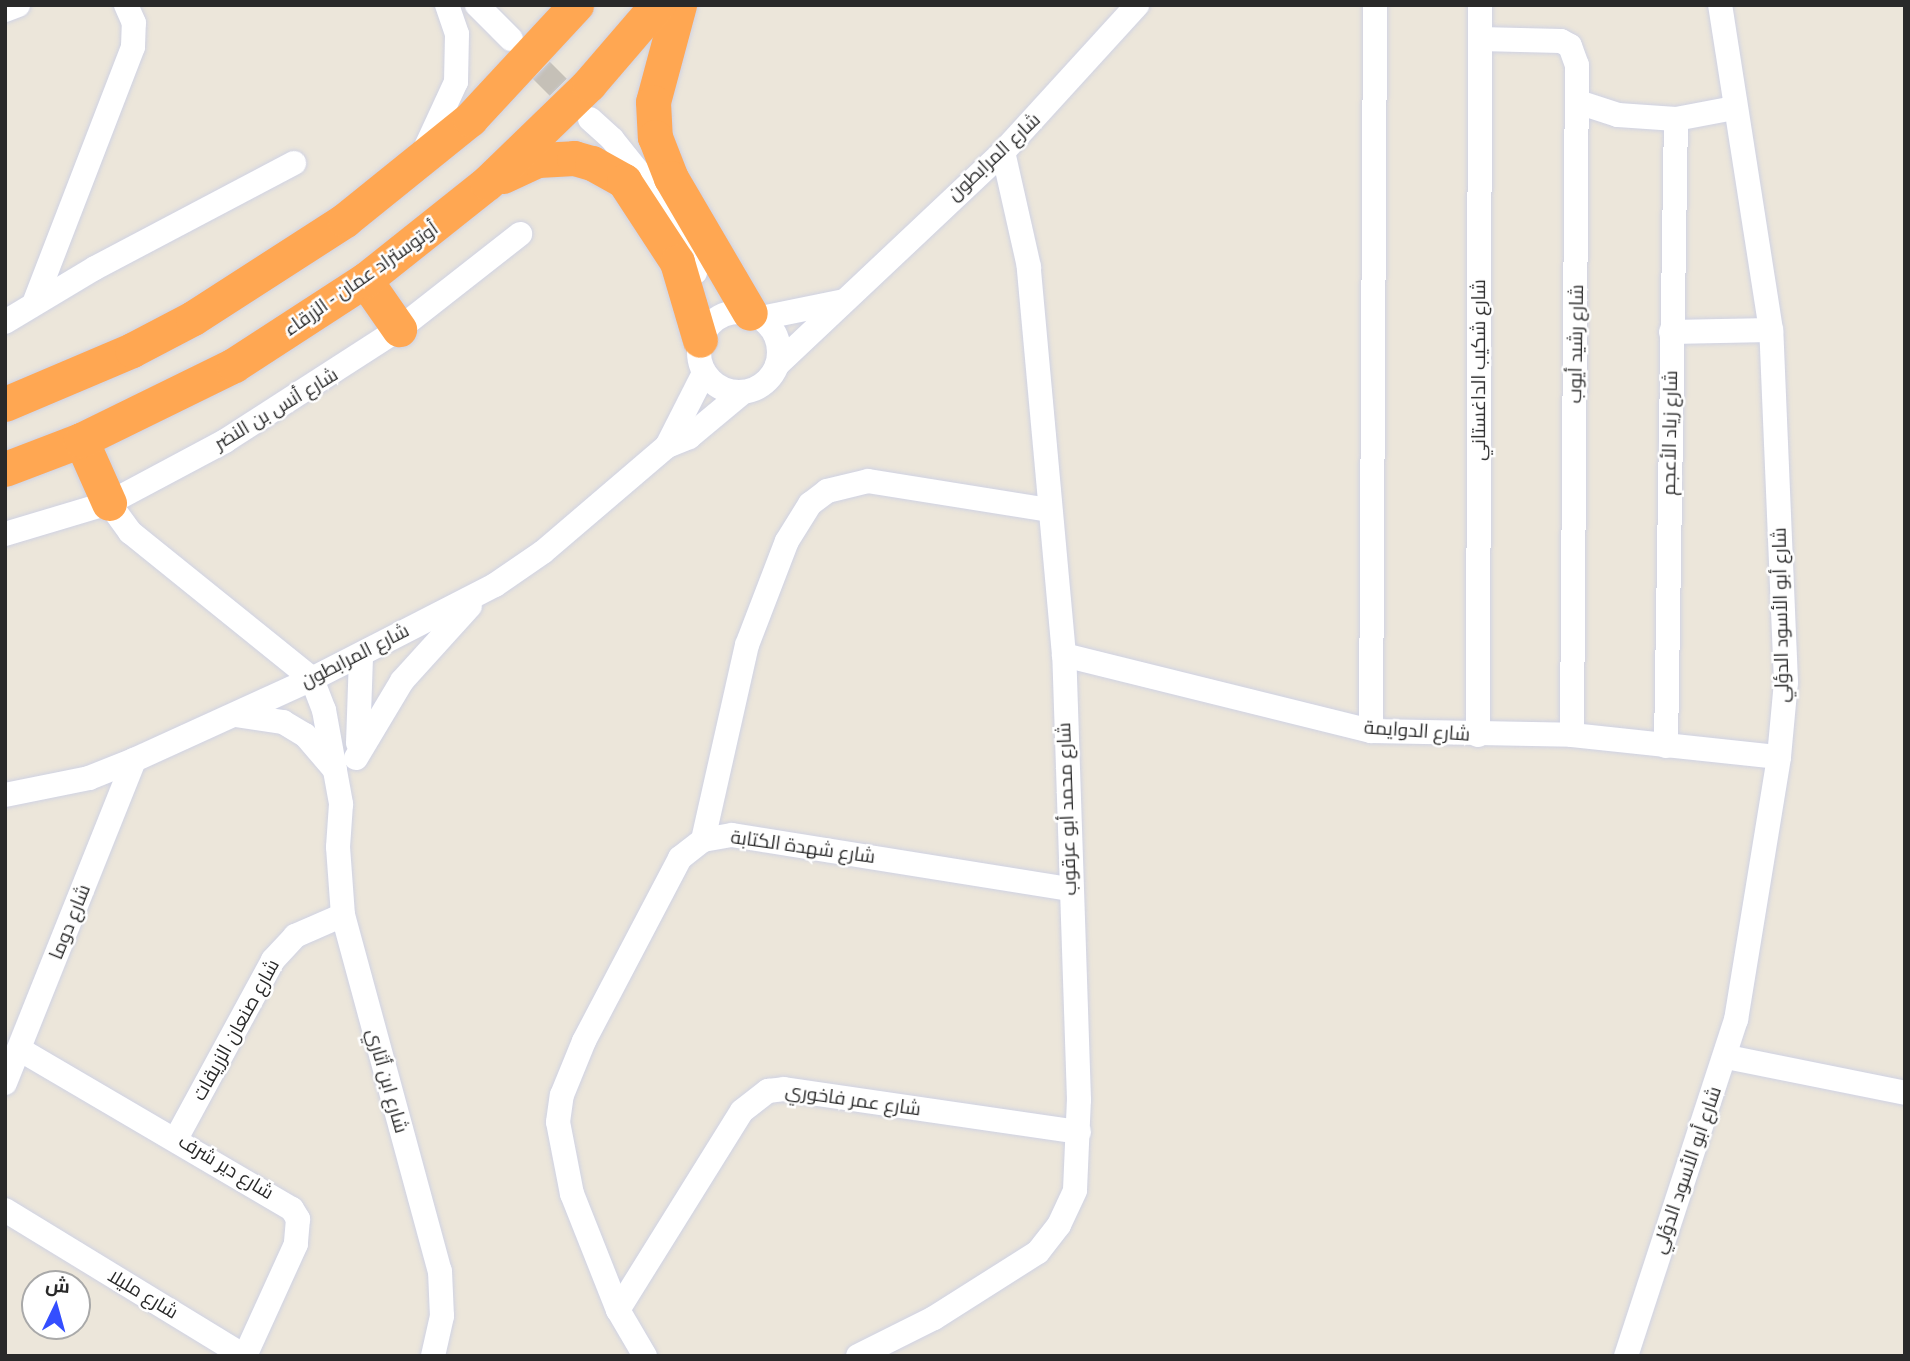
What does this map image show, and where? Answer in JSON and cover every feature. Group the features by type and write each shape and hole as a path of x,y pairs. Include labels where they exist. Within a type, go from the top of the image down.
{"highway":[{"path":"5,404 132,350 193,318 270,271 417,164 495,94 576,5"},
{"name":"أوتوستراد عمان - الزرقاء","path":"5,469 81,440 234,365 365,280 488,183 589,84 657,5"},
{"path":"679,5 656,80 654,137 671,178 752,315"},
{"path":"488,183 538,160 556,158 592,163 624,181 677,262 703,348"},
{"path":"365,280 399,329"},
{"path":"81,440 108,503"}],"street":[{"path":"5,10 18,5"},
{"path":"35,301 133,47 134,23 126,5"},
{"path":"417,164 449,105 456,82 457,34 447,5"},
{"path":"477,5 511,39"},
{"name":"شارع المرابطون","path":"777,365 1003,152 1137,5"},
{"path":"1371,731 1376,5"},
{"name":"شارع شكيب الداغستاني","path":"1478,735 1480,5"},
{"name":"شارع أبو الأسود الدؤلي","path":"1614,1354 1643,1293 1727,1056 1779,757 1786,682 1771,330 1734,108 1720,5"},
{"name":"شارع رشيد أيوب","path":"1480,39 1550,40 1570,46 1577,65 1572,735"},
{"path":"1578,102 1618,115 1676,119 1734,108"},
{"path":"590,119 648,182 692,257 777,339 777,365 770,379 743,393 721,388 703,348 692,257"},
{"name":"شارع زياد الأعجم","path":"1667,746 1676,119"},
{"name":"شارع محمد أبو عرقوب","path":"858,1356 896,1348 934,1318 1038,1252 1059,1225 1075,1190 1079,1132 1063,655 1029,267 1003,152"},
{"path":"5,322 35,301 294,163"},
{"name":"شارع أنس بن النضر","path":"5,534 108,503 284,406 399,329 520,234"},
{"path":"703,348 728,313 752,315 844,301"},
{"path":"1671,332 1771,330"},
{"name":"شارع المرابطون","path":"667,446 703,348"},
{"name":"شارع المرابطون","path":"5,795 89,778 134,760 312,679 495,584 543,552 667,446 689,437 743,393"},
{"path":"703,840 747,645 787,541 810,504 847,483 868,481 1050,510"},
{"path":"108,503 130,532 312,679"},
{"path":"231,715 283,722 347,767 402,681 438,638 495,584"},
{"name":"شارع ابن أثاري","path":"361,655 363,707 347,767 338,847 343,915 437,1254 442,1316 433,1356"},
{"name":"شارع الدوايمة","path":"1063,655 1371,731 1572,735 1779,757"},
{"name":"شارع ابن أثاري","path":"312,679 347,767"},
{"name":"شارع دوما","path":"5,1083 134,760"},
{"name":"شارع شهدة الكتابة","path":"645,1356 618,1310 566,1175 559,1136 562,1095 609,988 680,858 703,840 732,835 1070,889"},
{"name":"شارع صنعان الزريقات","path":"177,1137 273,960 295,936 343,915"},
{"name":"شارع دير شرف","path":"19,1049 177,1137 286,1202 298,1219 296,1244 245,1356"},
{"path":"1727,1056 1902,1086"},
{"name":"شارع عمر فاخوري","path":"618,1310 742,1111 768,1091 784,1089 1079,1132"},
{"name":"شارع مليلا","path":"5,1210 245,1356"}],"tunnel":[{"path":"516,45 582,111"}]}
